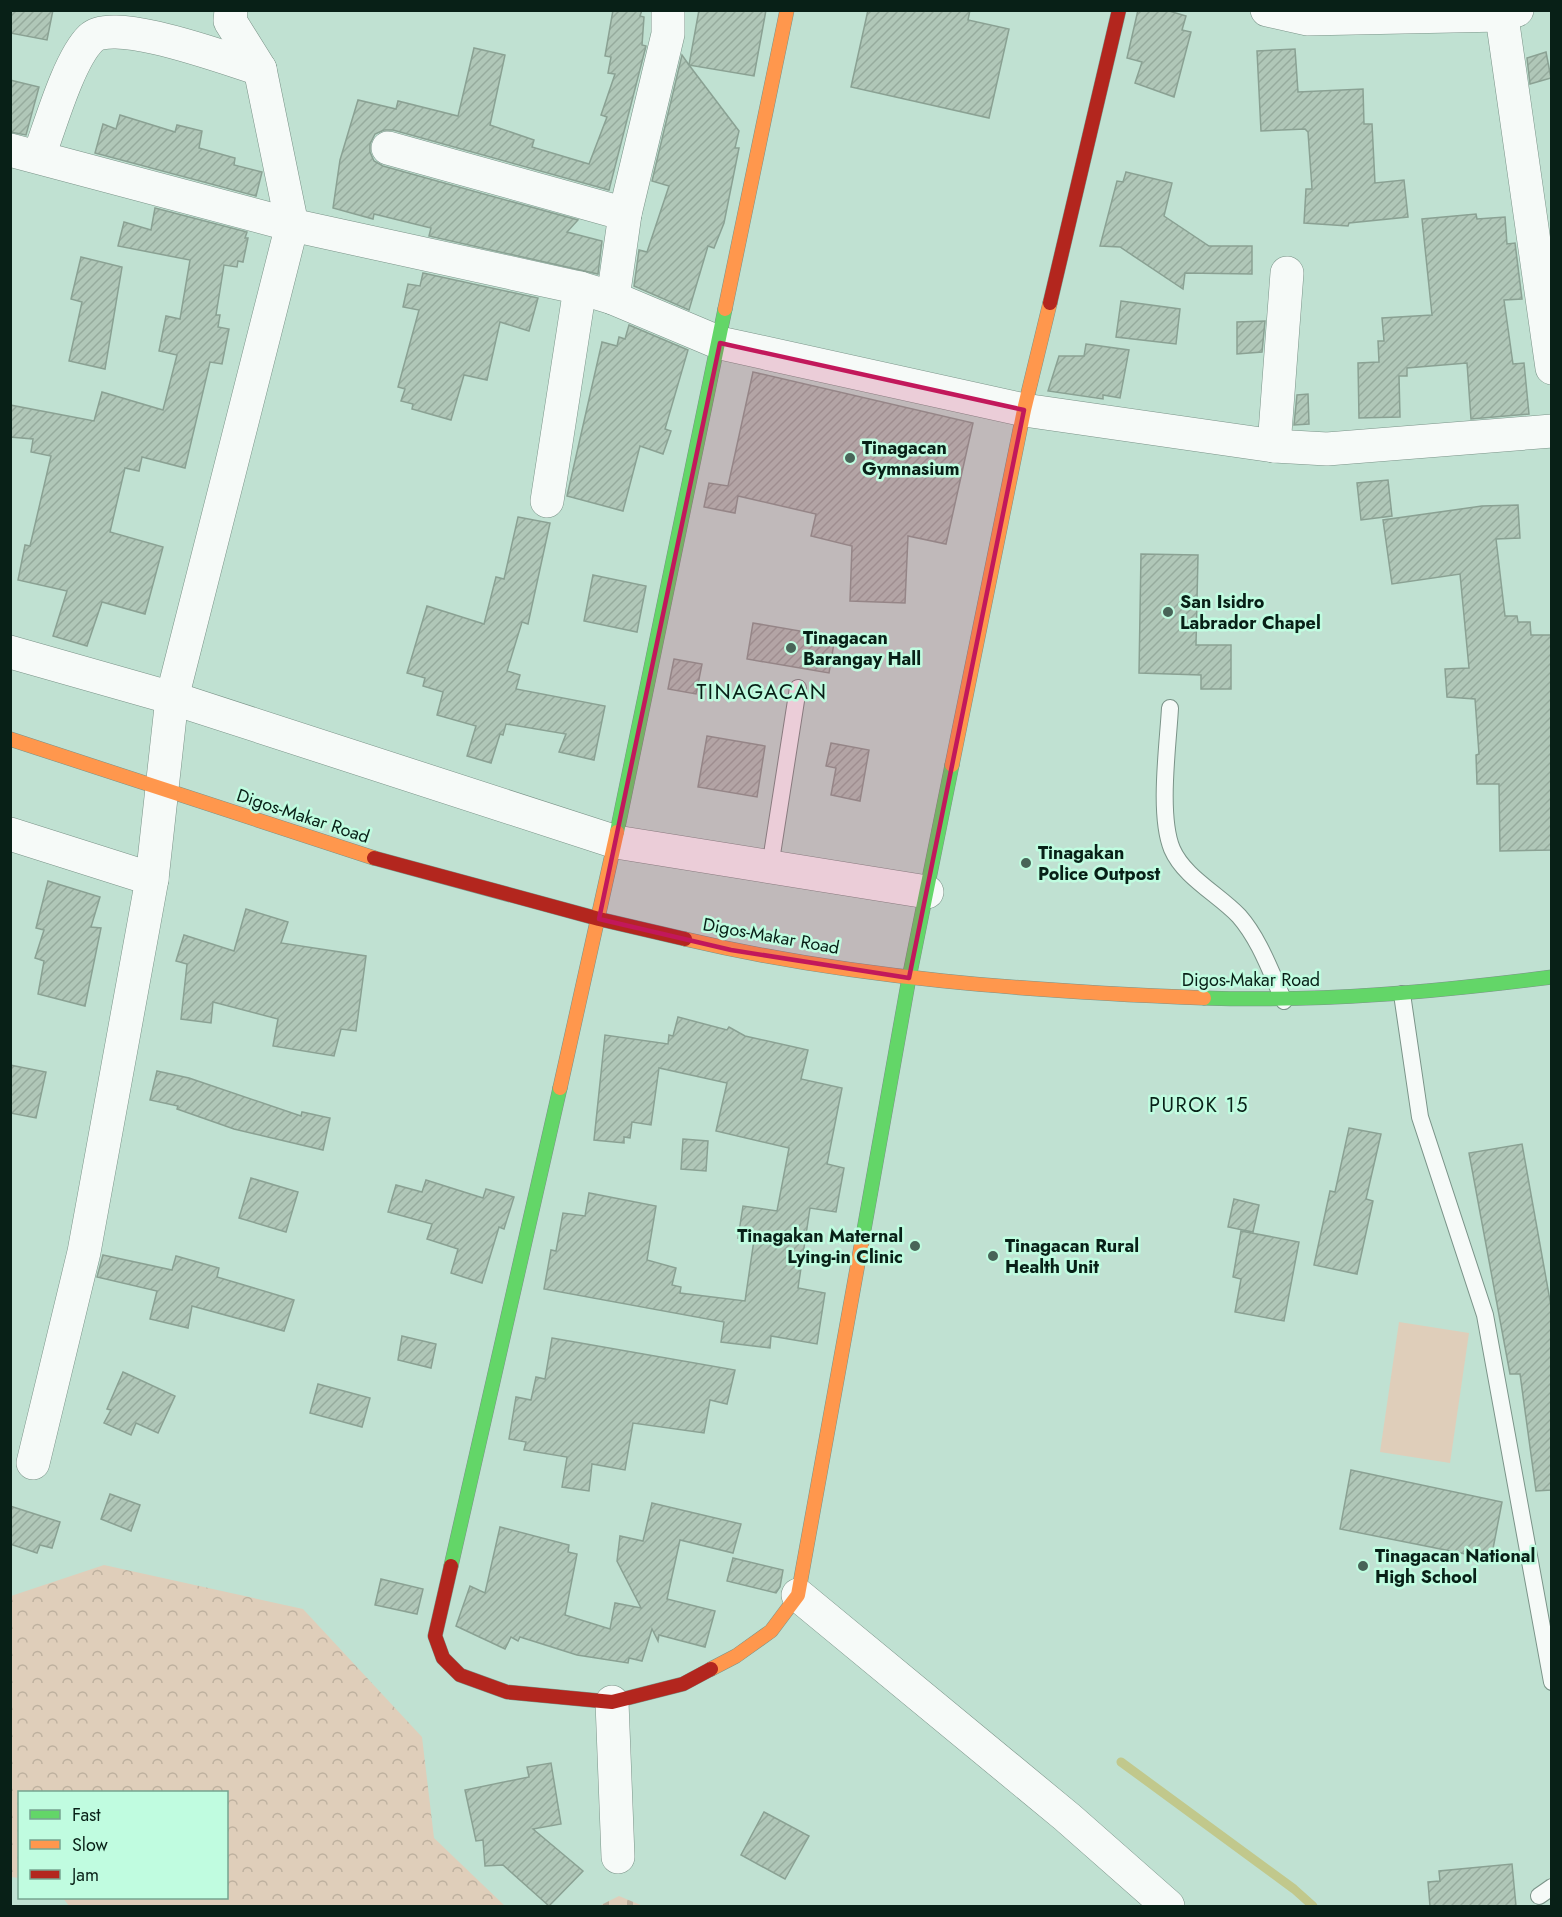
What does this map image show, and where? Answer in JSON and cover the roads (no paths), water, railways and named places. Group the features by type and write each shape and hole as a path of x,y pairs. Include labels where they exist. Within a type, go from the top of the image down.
{"main road":[{"path":"788,10 599,919 435,1636 443,1658 460,1675 507,1692 612,1702 683,1684 736,1656 771,1631 798,1595 909,978 1024,410 1119,10"},
{"name":"Digos-Makar Road","path":"10,739 360,854 599,919 731,950 909,978 1098,994 1284,1001 1402,994 1551,977"}],"street":[{"path":"33,1463 84,1252 152,879 172,698 292,225 260,69 230,21 231,10"},
{"path":"612,298 625,214 668,34 668,10"},
{"path":"1267,10 1307,19 1507,12 1551,368"},
{"path":"260,69 153,36 103,32 92,36 82,48 25,153 292,225 580,288 612,298 720,343 1024,410 1274,446 1327,449 1551,431"},
{"path":"388,148 625,214"},
{"path":"1274,446 1287,273"},
{"path":"547,501 580,288"},
{"path":"10,652 172,698 615,842 927,892"},
{"path":"10,834 152,879"},
{"path":"798,1595 1067,1817 1168,1906"},
{"path":"612,1702 618,1857"}],"lane":[{"path":"770,867 798,688"},
{"path":"1170,708 1165,816 1171,847 1178,861 1239,917 1257,943 1284,1001"},
{"path":"1402,994 1420,1117 1485,1315 1544,1607 1551,1682"}],"waterway":[{"path":"1121,1762 1294,1889 1313,1906"}],"place":[{"name":"Tinagacan Gymnasium","path":"850,458"},
{"name":"San Isidro Labrador Chapel","path":"1168,612"},
{"name":"Tinagacan Barangay Hall","path":"791,648"},
{"name":"Tinagakan Police Outpost","path":"1026,863"},
{"name":"Tinagakan Maternal Lying-in Clinic","path":"915,1246"},
{"name":"Tinagacan Rural Health Unit","path":"993,1256"},
{"name":"Tinagacan National High School","path":"1363,1566"}],"district":[{"name":"TINAGACAN","path":"762,692"},
{"name":"PUROK 15","path":"1199,1105"}]}
